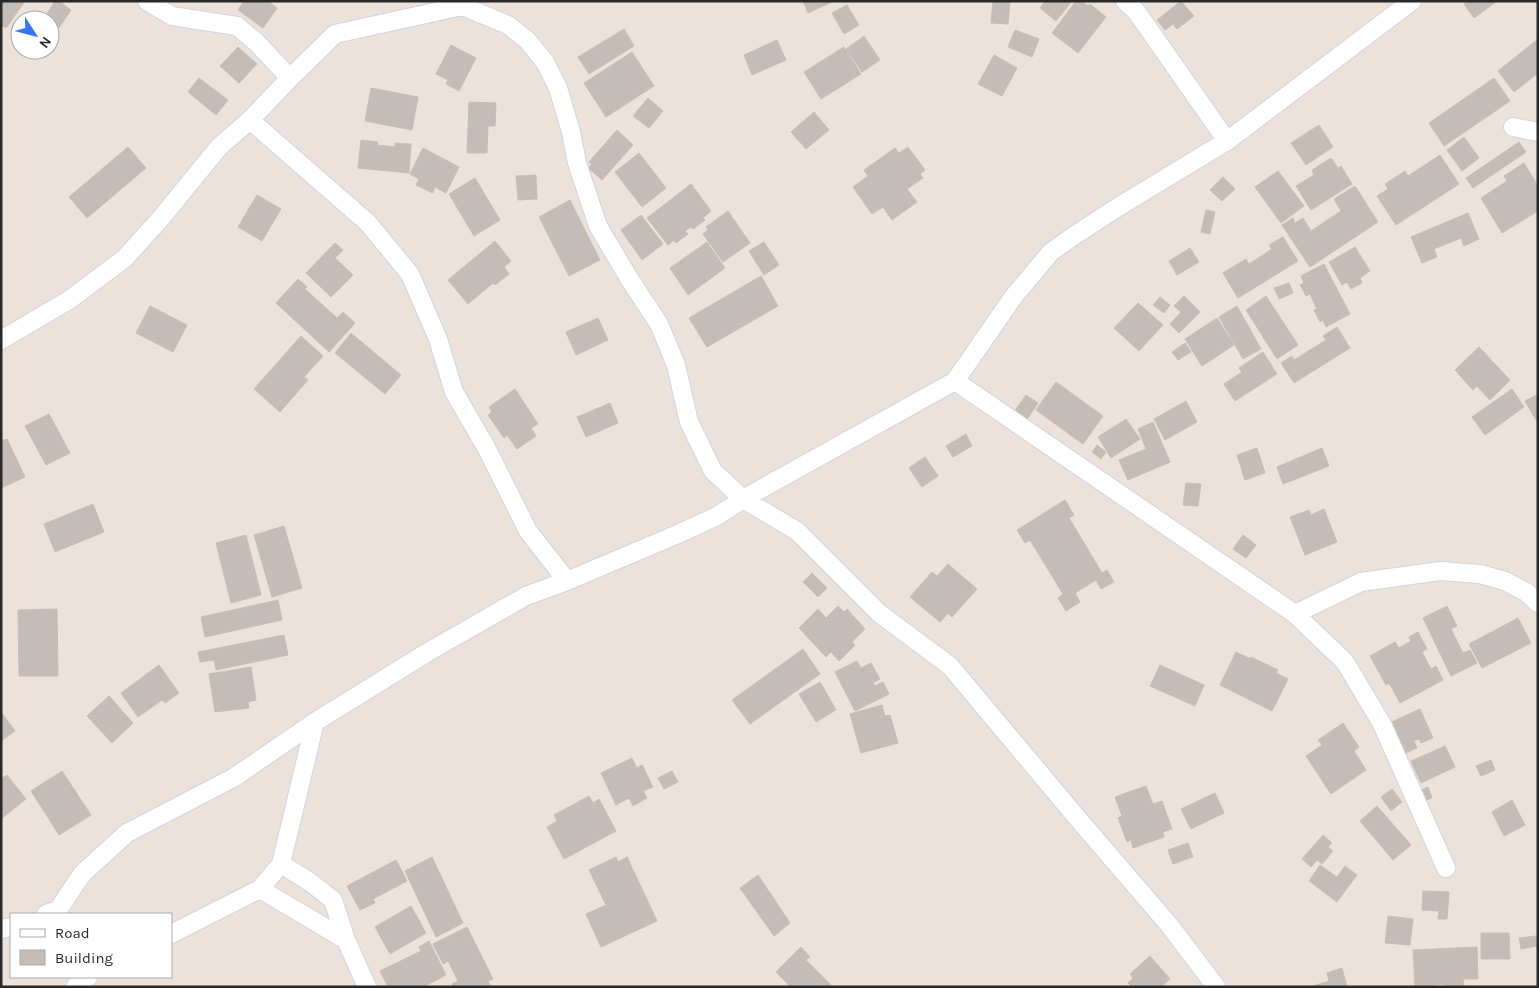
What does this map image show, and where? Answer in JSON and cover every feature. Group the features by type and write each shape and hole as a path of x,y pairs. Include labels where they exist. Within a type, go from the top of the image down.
{"street":[{"path":"147,1 172,16 237,26 256,42 290,78"},
{"path":"1125,1 1136,11 1227,141"},
{"path":"55,913 82,874 127,833 233,778 315,722 428,652 526,596 567,581 717,516 743,499 955,381 1014,296 1051,252 1111,212 1227,141 1412,1"},
{"path":"1,340 70,300 125,258 161,218 219,147 250,120 335,34 460,4 508,25 526,40 544,62 558,88 571,132 577,163 598,226 659,324 676,365 689,422 713,471 743,499 797,531 879,614 950,666 1170,926 1216,987"},
{"path":"250,120 368,223 410,274 438,339 454,392 486,446 528,531 567,581"},
{"path":"1513,127 1538,132"},
{"path":"955,381 1295,614 1345,662 1382,724 1446,868"},
{"path":"1295,614 1362,582 1440,571 1480,574 1505,581 1526,592 1538,603"},
{"path":"172,933 260,889 281,864 315,722"},
{"path":"281,864 310,882 333,900 346,940 367,987"},
{"path":"260,889 346,940"}],"building":[{"path":"1,1 25,1 19,10 10,10 10,22 6,28 1,25"},
{"path":"55,1 59,1 71,10 60,26 60,10 49,10"},
{"path":"244,1 268,1 277,8 263,28 238,10"},
{"path":"803,1 834,1 808,13"},
{"path":"993,1 1010,1 1008,24 991,23"},
{"path":"1045,1 1072,1 1056,21 1040,8"},
{"path":"1076,1 1082,1 1088,6 1090,4 1106,17 1078,53 1052,33"},
{"path":"1181,1 1194,16 1177,29 1173,24 1165,30 1157,20"},
{"path":"1467,1 1497,1 1474,18 1464,4"},
{"path":"847,5 859,25 844,34 832,13"},
{"path":"624,29 634,46 589,74 578,57"},
{"path":"1015,30 1039,39 1032,57 1008,47"},
{"path":"864,36 880,60 862,72 846,49"},
{"path":"1538,39 1538,73 1514,92 1498,71"},
{"path":"777,40 786,60 752,75 744,55"},
{"path":"451,45 476,58 459,91 446,84 448,80 436,74"},
{"path":"238,47 257,64 239,83 220,66"},
{"path":"844,47 861,74 821,99 804,72"},
{"path":"632,52 654,86 606,117 584,83"},
{"path":"994,55 1017,68 1002,96 978,84"},
{"path":"199,78 228,100 216,115 188,92"},
{"path":"1494,78 1510,101 1444,146 1429,123"},
{"path":"371,88 418,97 412,130 365,121"},
{"path":"648,98 663,111 649,128 633,116"},
{"path":"469,102 496,103 495,126 488,126 487,153 467,153"},
{"path":"814,112 829,130 806,149 791,132"},
{"path":"1319,125 1333,147 1306,165 1291,143"},
{"path":"617,130 633,145 602,180 588,168 592,164 589,162"},
{"path":"1464,137 1479,158 1462,171 1447,150"},
{"path":"361,140 378,142 377,145 395,147 395,143 411,144 409,173 358,168"},
{"path":"1519,142 1526,152 1473,188 1466,178"},
{"path":"128,147 146,168 87,218 69,197"},
{"path":"908,147 925,170 920,174 923,178 907,189 917,202 892,220 883,207 872,214 853,187 868,176 864,170 895,148 899,153"},
{"path":"423,148 459,167 446,193 435,187 433,193 416,185 419,179 410,174"},
{"path":"639,153 666,188 642,207 615,172"},
{"path":"1440,155 1459,184 1396,225 1377,196 1388,189 1385,184 1405,171 1408,176"},
{"path":"1331,158 1338,168 1341,166 1352,184 1311,210 1296,186 1314,175 1312,170"},
{"path":"1524,163 1538,186 1538,211 1502,233 1481,198 1507,181 1504,176"},
{"path":"1278,171 1304,206 1281,223 1255,187"},
{"path":"536,175 537,199 518,200 516,176"},
{"path":"1223,177 1235,189 1222,201 1210,190"},
{"path":"475,178 500,220 474,236 449,194"},
{"path":"691,184 711,211 703,218 705,220 693,229 691,227 685,231 688,234 676,243 674,240 668,245 647,218"},
{"path":"1355,186 1378,222 1310,267 1282,225 1293,218 1295,223 1303,218 1311,231 1341,211 1334,199"},
{"path":"257,195 281,209 262,241 238,227"},
{"path":"570,200 600,260 569,276 539,217"},
{"path":"1206,210 1215,212 1210,234 1201,232"},
{"path":"728,211 750,243 723,262 703,234 708,230 706,227"},
{"path":"1468,213 1479,239 1464,246 1461,238 1434,249 1437,257 1422,263 1411,237"},
{"path":"641,215 663,244 642,260 621,230"},
{"path":"1283,237 1298,261 1238,298 1223,273 1246,259 1249,264 1272,249 1269,245"},
{"path":"495,241 511,261 504,267 509,274 495,285 493,283 468,304 448,280"},
{"path":"707,242 725,268 688,295 670,268"},
{"path":"764,242 779,265 764,275 749,251"},
{"path":"335,243 343,250 335,258 353,275 331,297 306,273"},
{"path":"1355,247 1370,271 1360,278 1362,283 1351,289 1347,282 1342,285 1329,262"},
{"path":"1190,248 1199,262 1177,275 1169,261"},
{"path":"1324,264 1350,314 1326,327 1323,320 1320,322 1314,310 1317,309 1310,294 1306,296 1300,285 1304,283 1301,276"},
{"path":"761,276 778,306 707,347 689,318"},
{"path":"298,279 307,287 305,289 337,318 343,312 355,323 329,352 276,303"},
{"path":"1289,283 1293,293 1279,299 1274,288"},
{"path":"1184,296 1200,312 1179,333 1170,324 1181,312 1174,306"},
{"path":"1266,296 1298,345 1277,359 1246,310"},
{"path":"1160,297 1170,305 1164,313 1153,305"},
{"path":"1138,303 1163,325 1139,351 1114,328"},
{"path":"150,306 187,325 173,352 136,333"},
{"path":"1237,306 1261,349 1243,359 1219,317"},
{"path":"598,318 608,340 576,355 566,332"},
{"path":"1217,318 1234,345 1202,366 1185,339"},
{"path":"1337,327 1350,348 1294,383 1281,363 1292,356 1294,360 1326,340 1323,336"},
{"path":"351,333 401,375 385,394 335,353"},
{"path":"301,336 323,356 304,377 308,380 280,412 254,389"},
{"path":"1185,343 1191,352 1178,360 1172,352"},
{"path":"1479,347 1510,380 1490,400 1477,386 1473,390 1455,370"},
{"path":"1263,352 1277,374 1235,401 1224,384 1242,372 1239,368"},
{"path":"1056,382 1103,416 1083,444 1036,410"},
{"path":"515,389 538,424 531,428 536,436 517,449 507,435 504,438 488,415 492,412 489,407"},
{"path":"1512,389 1524,407 1485,435 1472,417"},
{"path":"1538,394 1538,422 1537,422 1525,401"},
{"path":"1026,395 1038,403 1026,421 1014,412"},
{"path":"1186,401 1197,422 1165,440 1154,419"},
{"path":"610,403 618,423 586,437 577,417"},
{"path":"49,414 70,453 46,465 25,426"},
{"path":"1126,419 1140,439 1111,458 1098,437"},
{"path":"1153,422 1170,462 1128,480 1119,460 1146,449 1138,429"},
{"path":"966,434 972,446 953,457 946,446"},
{"path":"7,439 25,477 1,488 1,441"},
{"path":"1097,445 1106,452 1101,459 1092,452"},
{"path":"1257,448 1265,473 1245,480 1237,455"},
{"path":"1322,448 1329,466 1283,484 1277,467"},
{"path":"925,457 938,476 922,487 909,468"},
{"path":"1186,483 1201,484 1198,506 1183,505"},
{"path":"1065,500 1074,515 1069,518 1102,573 1107,570 1114,582 1101,589 1096,580 1075,593 1080,602 1066,611 1058,598 1063,594 1030,540 1025,543 1017,530"},
{"path":"93,504 104,532 55,552 44,524"},
{"path":"1324,509 1337,542 1305,555 1290,517 1309,510 1311,515"},
{"path":"284,526 302,588 272,597 254,535"},
{"path":"246,535 261,595 231,603 216,543"},
{"path":"1243,535 1256,545 1246,558 1233,549"},
{"path":"948,564 977,589 952,617 948,613 940,622 910,597 932,572 937,576"},
{"path":"812,573 827,588 818,597 803,582"},
{"path":"278,600 282,620 205,637 201,617"},
{"path":"838,606 844,612 847,609 865,629 852,642 855,645 839,661 831,652 826,657 799,628 818,609 826,618"},
{"path":"1447,606 1457,626 1451,629 1463,653 1470,650 1477,663 1451,676 1423,618"},
{"path":"57,609 58,676 19,676 18,610"},
{"path":"1518,618 1531,643 1482,668 1469,644"},
{"path":"1418,632 1427,649 1422,652 1431,669 1436,666 1443,680 1400,703 1389,683 1386,685 1370,656 1395,642 1399,648 1411,641 1409,637"},
{"path":"284,635 288,655 216,670 214,660 200,662 198,652"},
{"path":"803,649 820,674 750,724 732,700"},
{"path":"1236,652 1278,670 1276,673 1288,679 1272,711 1220,685"},
{"path":"857,661 861,668 871,663 880,679 873,683 875,686 883,682 889,694 855,711 835,672"},
{"path":"159,665 179,693 165,703 162,700 138,717 121,693"},
{"path":"1160,665 1204,685 1195,706 1150,686"},
{"path":"251,667 256,700 248,702 249,708 215,712 209,674"},
{"path":"820,682 836,710 816,722 799,694"},
{"path":"109,696 133,723 112,743 87,716"},
{"path":"882,705 885,716 890,715 898,743 861,753 850,714"},
{"path":"1420,709 1433,738 1421,743 1419,739 1414,741 1417,748 1401,755 1387,724"},
{"path":"1,712 15,731 1,741"},
{"path":"1343,723 1359,747 1354,751 1366,770 1331,794 1306,756 1322,745 1318,740"},
{"path":"1445,746 1455,767 1421,783 1411,761"},
{"path":"632,758 637,768 642,765 653,787 643,791 647,798 633,806 629,798 616,805 601,773"},
{"path":"1491,760 1495,770 1481,776 1476,766"},
{"path":"62,771 91,815 59,835 31,791"},
{"path":"672,771 678,782 664,789 658,778"},
{"path":"7,775 26,799 1,819 1,779"},
{"path":"1146,786 1153,804 1162,801 1172,829 1163,832 1164,837 1133,848 1131,840 1127,842 1118,818 1122,816 1115,797"},
{"path":"1428,787 1432,798 1424,801 1419,791"},
{"path":"1392,789 1402,802 1391,811 1381,797"},
{"path":"1215,793 1224,813 1191,829 1181,809"},
{"path":"589,796 593,803 599,799 616,831 564,859 547,827 557,821 554,815"},
{"path":"1512,800 1525,825 1504,836 1492,812"},
{"path":"1377,806 1411,845 1393,860 1360,821"},
{"path":"1323,835 1332,843 1328,847 1333,851 1322,864 1317,860 1311,867 1302,859"},
{"path":"1188,843 1193,857 1173,864 1168,850"},
{"path":"432,857 463,923 436,937 405,871"},
{"path":"616,857 618,862 627,857 657,921 601,947 586,914 606,905 589,870"},
{"path":"396,860 407,881 373,899 375,903 360,910 347,886"},
{"path":"1320,865 1337,877 1345,866 1357,875 1337,902 1309,881"},
{"path":"758,875 790,923 774,936 740,888"},
{"path":"1423,891 1449,892 1447,919 1438,919 1439,911 1422,910"},
{"path":"411,906 426,933 390,954 375,927"},
{"path":"1388,916 1413,919 1410,945 1385,943"},
{"path":"467,927 493,979 488,981 491,987 453,987 452,984 458,981 448,961 443,964 433,944"},
{"path":"1481,933 1509,933 1510,959 1481,959"},
{"path":"1536,936 1538,946 1521,949 1519,938"},
{"path":"429,941 446,975 423,987 388,987 380,971 421,951 419,947"},
{"path":"801,947 810,957 806,960 833,987 791,987 776,972"},
{"path":"1477,947 1478,979 1463,979 1464,987 1444,987 1444,984 1415,987 1413,950"},
{"path":"1150,956 1170,979 1161,987 1132,987 1128,983 1133,978 1130,974"},
{"path":"1342,968 1347,987 1310,987 1329,981 1327,973"}]}
